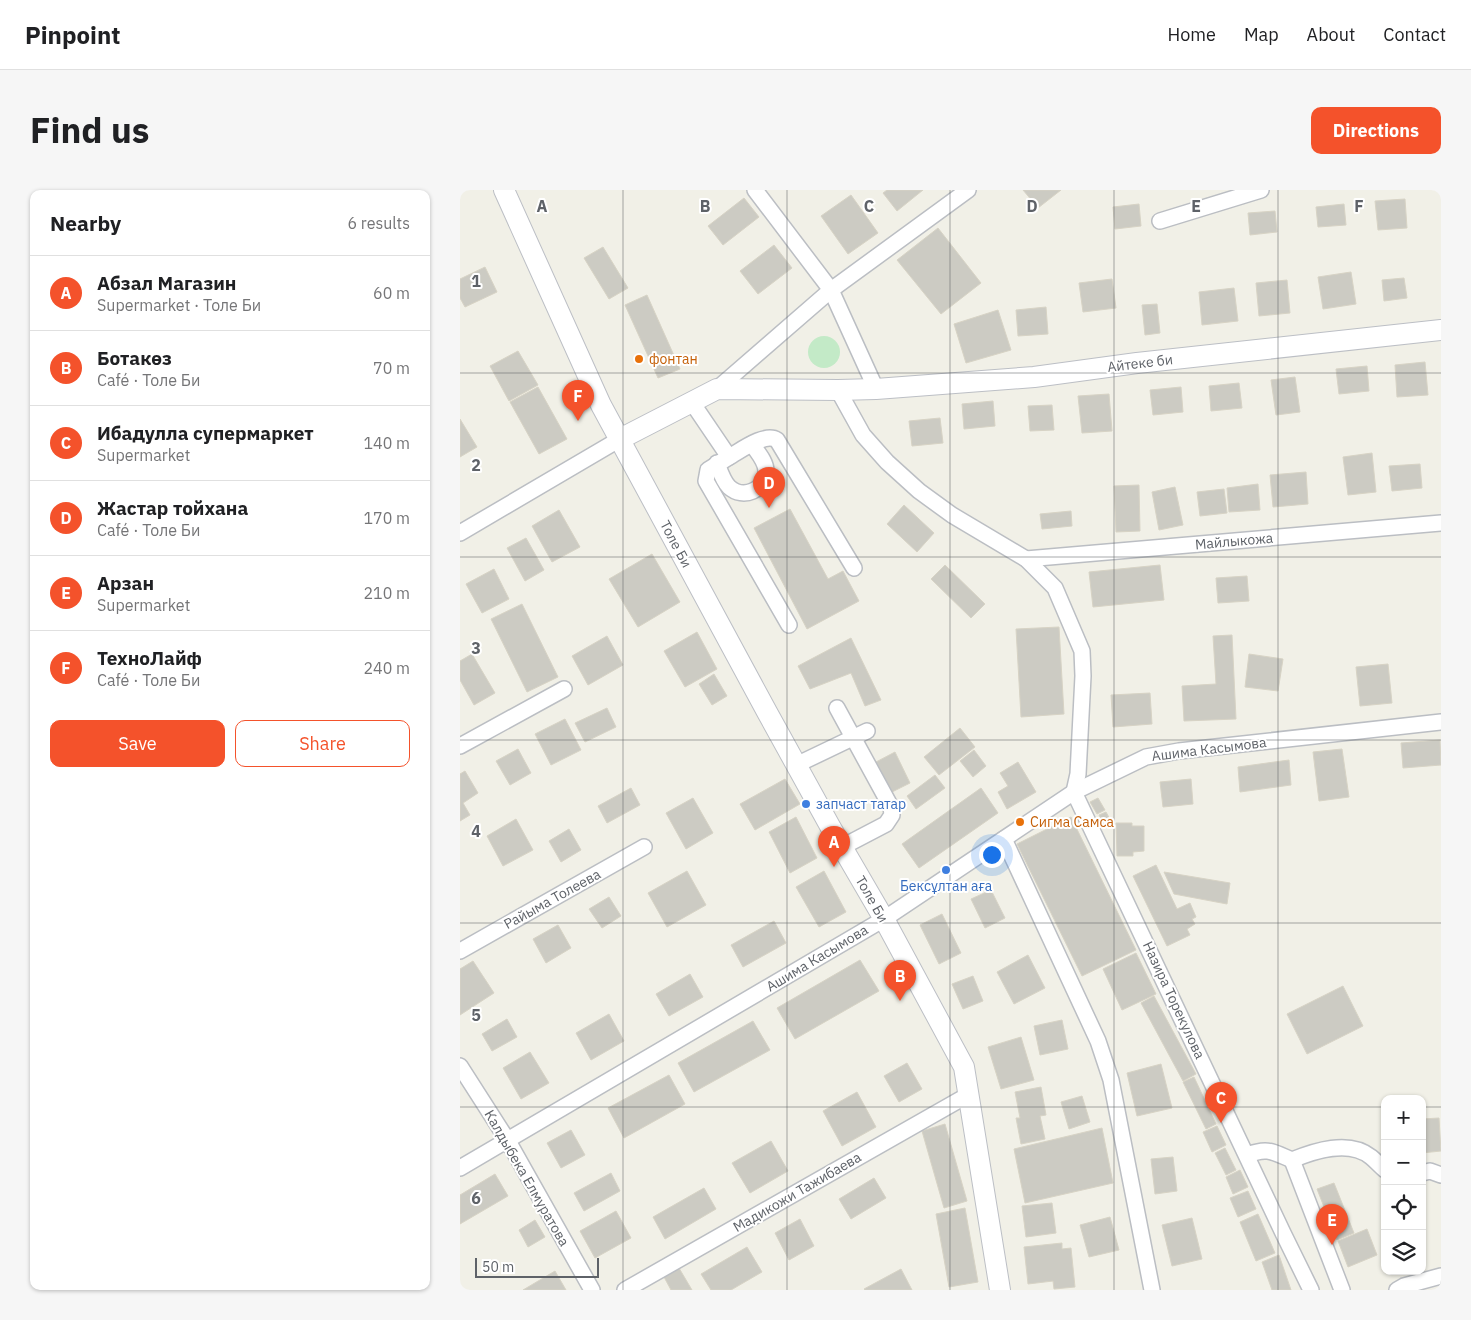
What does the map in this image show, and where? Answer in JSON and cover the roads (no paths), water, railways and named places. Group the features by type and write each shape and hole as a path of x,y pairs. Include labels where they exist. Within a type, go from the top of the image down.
{"street":[{"name":"Толе Би","path":"504,190 601,406 796,765 884,919 964,1067 995,1287"},
{"path":"755,190 830,290 876,389"},
{"path":"460,533 624,446 691,401 717,389 830,290 968,190"},
{"path":"1160,221 1261,190"},
{"name":"Айтеке би","path":"717,389 876,389 1034,377 1137,363 1441,330"},
{"path":"838,390 863,435 887,462 920,491 952,514 1026,558 1055,588 1082,651 1083,676 1078,764 1074,792"},
{"path":"691,401 723,460 724,482 731,489 739,493 750,493 758,489 764,481 766,472 764,463 752,444"},
{"path":"788,626 706,481 708,470 752,444 764,439 774,438 777,440 854,568"},
{"name":"Майлыкожа","path":"1026,558 1441,523"},
{"path":"460,746 564,689"},
{"path":"837,708 891,807 892,815 886,824 842,847"},
{"name":"Ашима Касымова","path":"460,1168 884,919 1074,792 1118,769 1146,757 1179,751 1441,722"},
{"path":"796,765 867,731"},
{"name":"Назира Торекулова","path":"1074,792 1283,1233 1312,1290"},
{"path":"1004,839 1101,1049 1111,1080 1152,1290"},
{"name":"Райыма Толеева","path":"460,951 644,847"},
{"name":"Калдыбека Елмуратова","path":"460,1066 508,1141 592,1290"},
{"name":"Мадикожи Тажибаева","path":"625,1290 968,1095"},
{"path":"1247,1155 1260,1150 1270,1151 1292,1160 1309,1153 1345,1147 1366,1154 1381,1167"},
{"path":"1292,1160 1342,1290"},
{"path":"1426,1172 1430,1171 1441,1175"},
{"path":"1397,1290 1404,1286 1441,1276"}],"place":[{"name":"фонтан","path":"639,359"},
{"name":"ТехноЛайф","path":"578,421"},
{"name":"Жастар тойхана","path":"769,508"},
{"name":"запчаст татар","path":"806,804"},
{"name":"Сигма Самса","path":"1020,822"},
{"name":"Абзал Магазин","path":"834,867"},
{"name":"Бексұлтан аға","path":"946,870"},
{"name":"Ботакөз","path":"900,1001"},
{"name":"Ибадулла супермаркет","path":"1221,1123"},
{"name":"Арзан","path":"1332,1245"}]}
